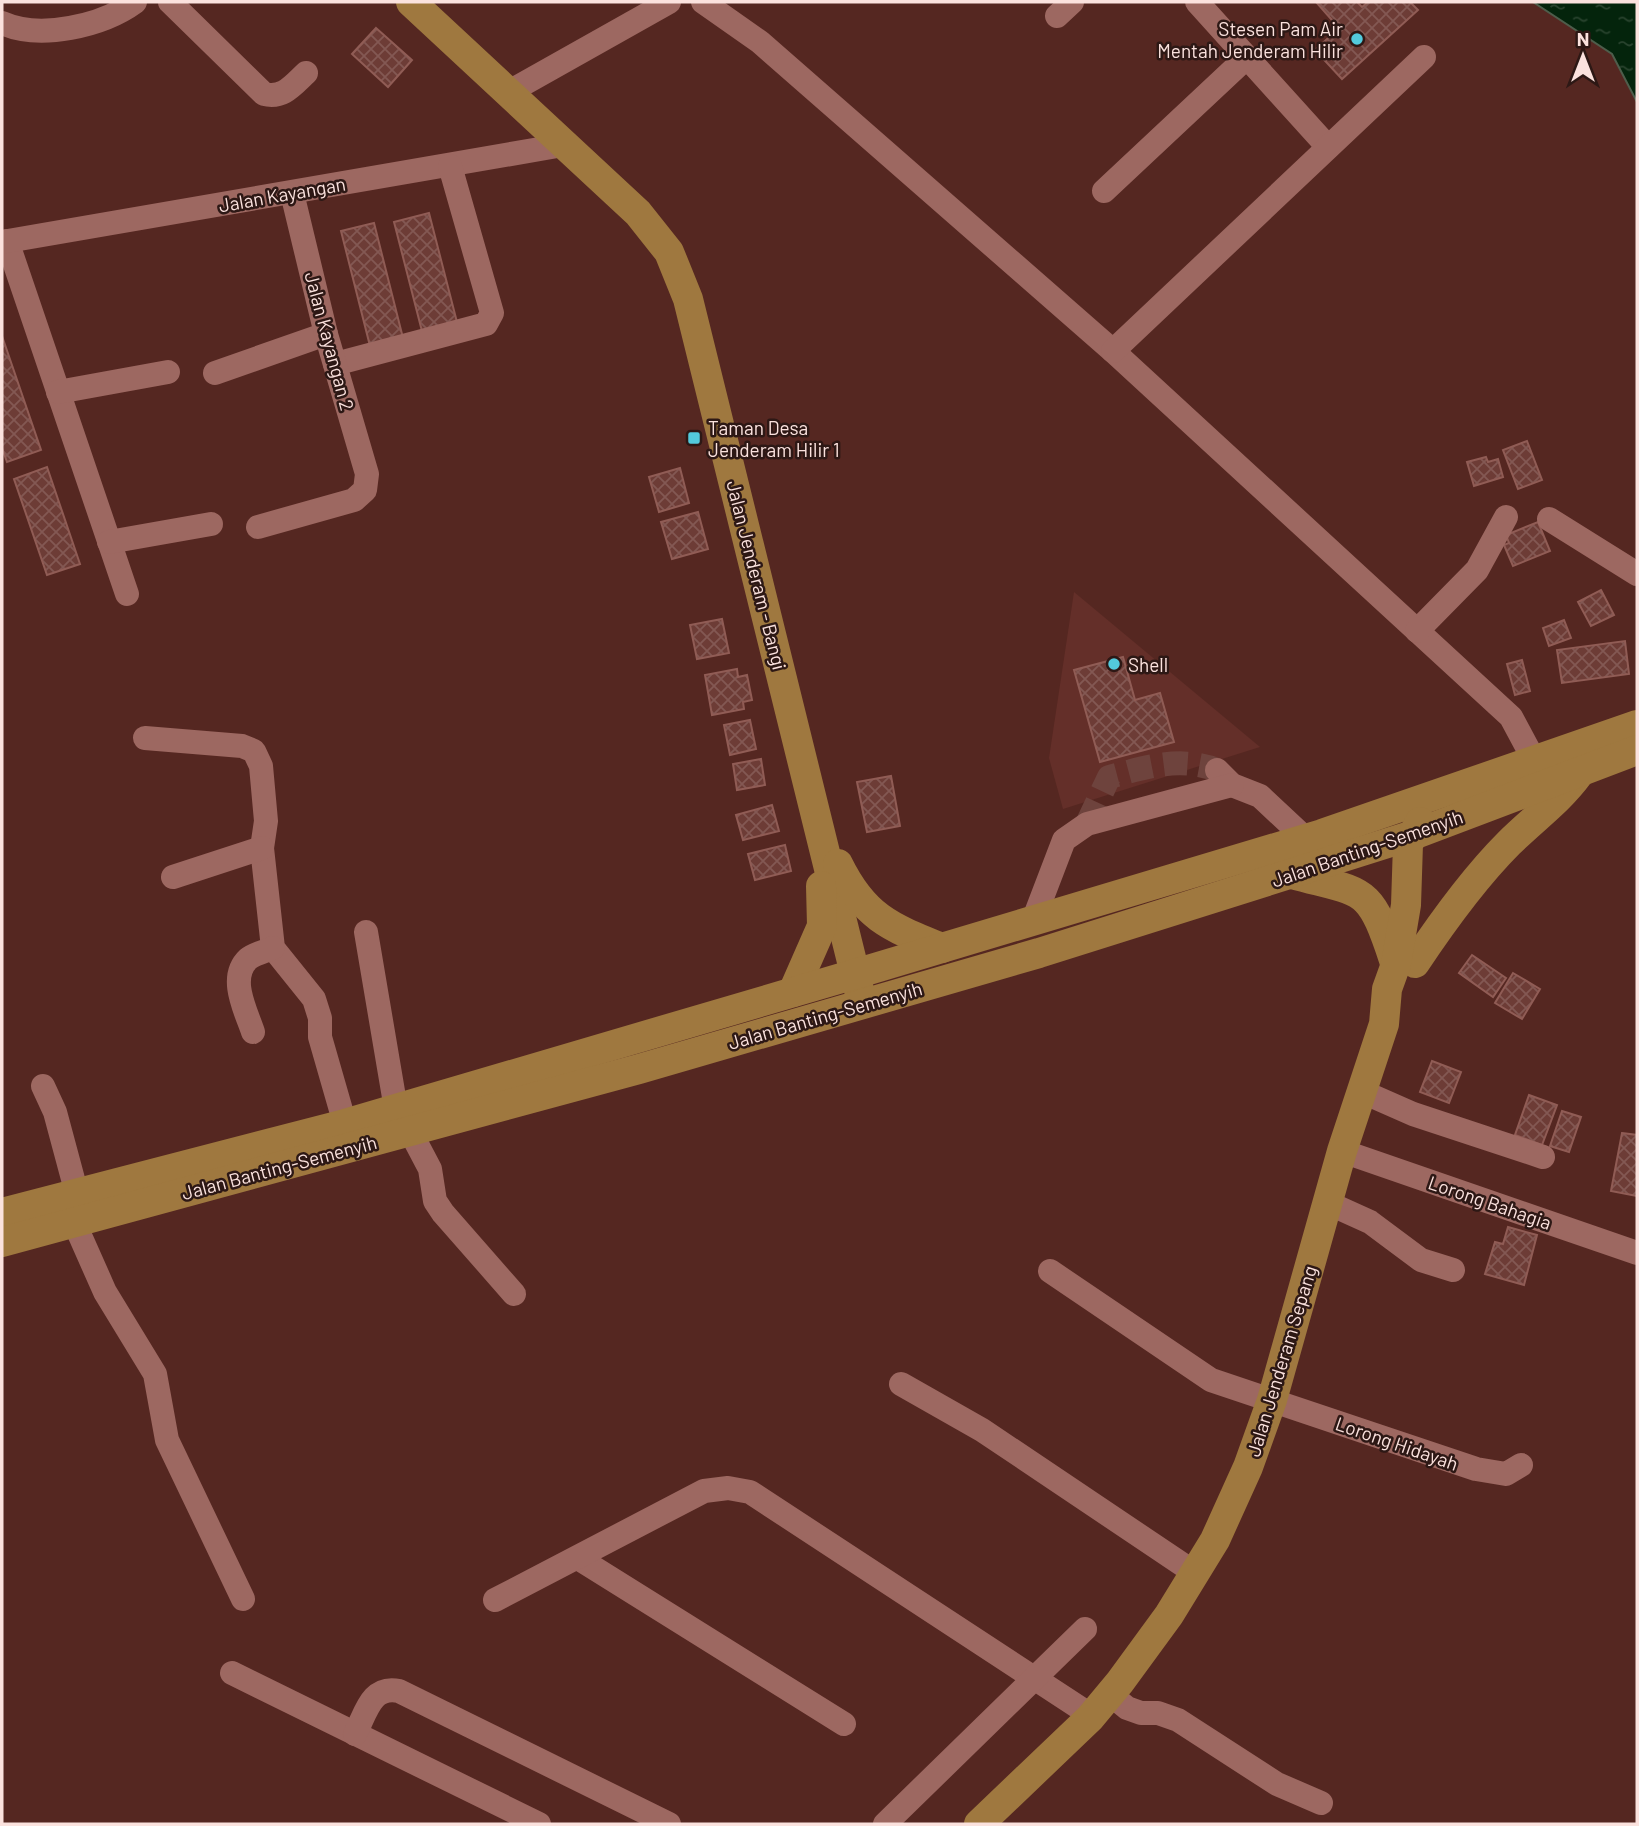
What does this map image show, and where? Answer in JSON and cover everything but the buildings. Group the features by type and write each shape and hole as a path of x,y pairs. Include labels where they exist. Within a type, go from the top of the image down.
{"main road":[{"name":"Jalan Jenderam - Bangi","path":"411,2 638,213 669,252 688,299 863,1005"},
{"name":"Jalan Banting-Semenyih","path":"2,1242 76,1208 345,1124 403,1120 793,992 1314,836 1637,725"},
{"name":"Jalan Banting-Semenyih","path":"2,1213 76,1208 403,1120 863,1005 1413,835 1637,750"},
{"path":"1406,963 1508,844 1567,790 1580,772"},
{"path":"1406,963 1408,844 1428,807 1448,789"},
{"path":"1314,836 1386,824 1397,825 1413,835"},
{"path":"819,826 847,882 863,905 880,921 942,948"},
{"path":"793,992 822,926 819,826"},
{"path":"1292,874 1350,888 1364,896 1406,963"},
{"name":"Jalan Jenderam Sepang","path":"979,1824 1101,1705 1169,1615 1215,1540 1248,1467 1272,1400 1342,1151 1384,1024 1387,989 1406,963"}],"street":[{"path":"6,32 68,28 119,13 135,2"},
{"path":"170,2 264,94 274,97 285,92 306,74"},
{"path":"509,92 669,2"},
{"path":"704,2 760,42 1113,351 1511,717 1534,760"},
{"path":"1198,2 1328,147"},
{"path":"1104,191 1247,57"},
{"path":"1113,351 1424,57"},
{"name":"Jalan Kayangan","path":"5,241 563,145"},
{"path":"335,364 486,324 491,320 492,313 450,166"},
{"name":"Jalan Kayangan 2","path":"258,527 354,500 365,490 367,474 335,364 292,193"},
{"path":"5,241 127,594"},
{"path":"215,373 327,334"},
{"path":"58,392 168,372"},
{"path":"1417,631 1476,570 1506,517"},
{"path":"1549,519 1637,574"},
{"path":"109,542 211,524"},
{"path":"145,738 242,746 254,751 261,766 266,821 262,848 273,948 314,999 320,1018 320,1037 345,1124"},
{"path":"1033,921 1064,841 1087,824 1224,778 1260,796 1314,836"},
{"path":"173,877 262,848"},
{"path":"366,932 403,1120 430,1169 439,1207 514,1293"},
{"path":"253,1032 239,990 240,972 249,959 273,948"},
{"path":"43,1086 55,1112 76,1208 105,1292 155,1374 167,1440 243,1599"},
{"path":"1363,1093 1413,1114 1543,1157"},
{"name":"Lorong Bahagia","path":"1342,1151 1637,1253"},
{"path":"1328,1203 1370,1222 1421,1260 1453,1269"},
{"name":"Lorong Hidayah","path":"1050,1271 1211,1380 1476,1469 1506,1474 1521,1465"},
{"path":"901,1384 982,1430 1195,1573"},
{"path":"495,1601 704,1491 728,1488 750,1492 1034,1679 1101,1705 1127,1708 1141,1713 1158,1713 1178,1720 1277,1784 1321,1803"},
{"path":"578,1558 844,1724"},
{"path":"885,1824 1085,1629"},
{"path":"232,1673 539,1824"},
{"path":"355,1734 375,1695 388,1688 399,1691 669,1824"}],"shaded area":[{"path":"1074,592 1260,747 1063,809 1049,758"}],"water":[{"path":"1533,2 1637,2 1637,102 1612,54"}],"tunnel":[{"path":"1087,824 1109,777 1176,763 1217,770"}],"place":[{"name":"Stesen Pam Air Mentah Jenderam Hilir","path":"1357,39"},
{"name":"Taman Desa Jenderam Hilir 1","path":"694,438"},
{"name":"Shell","path":"1114,664"}]}
